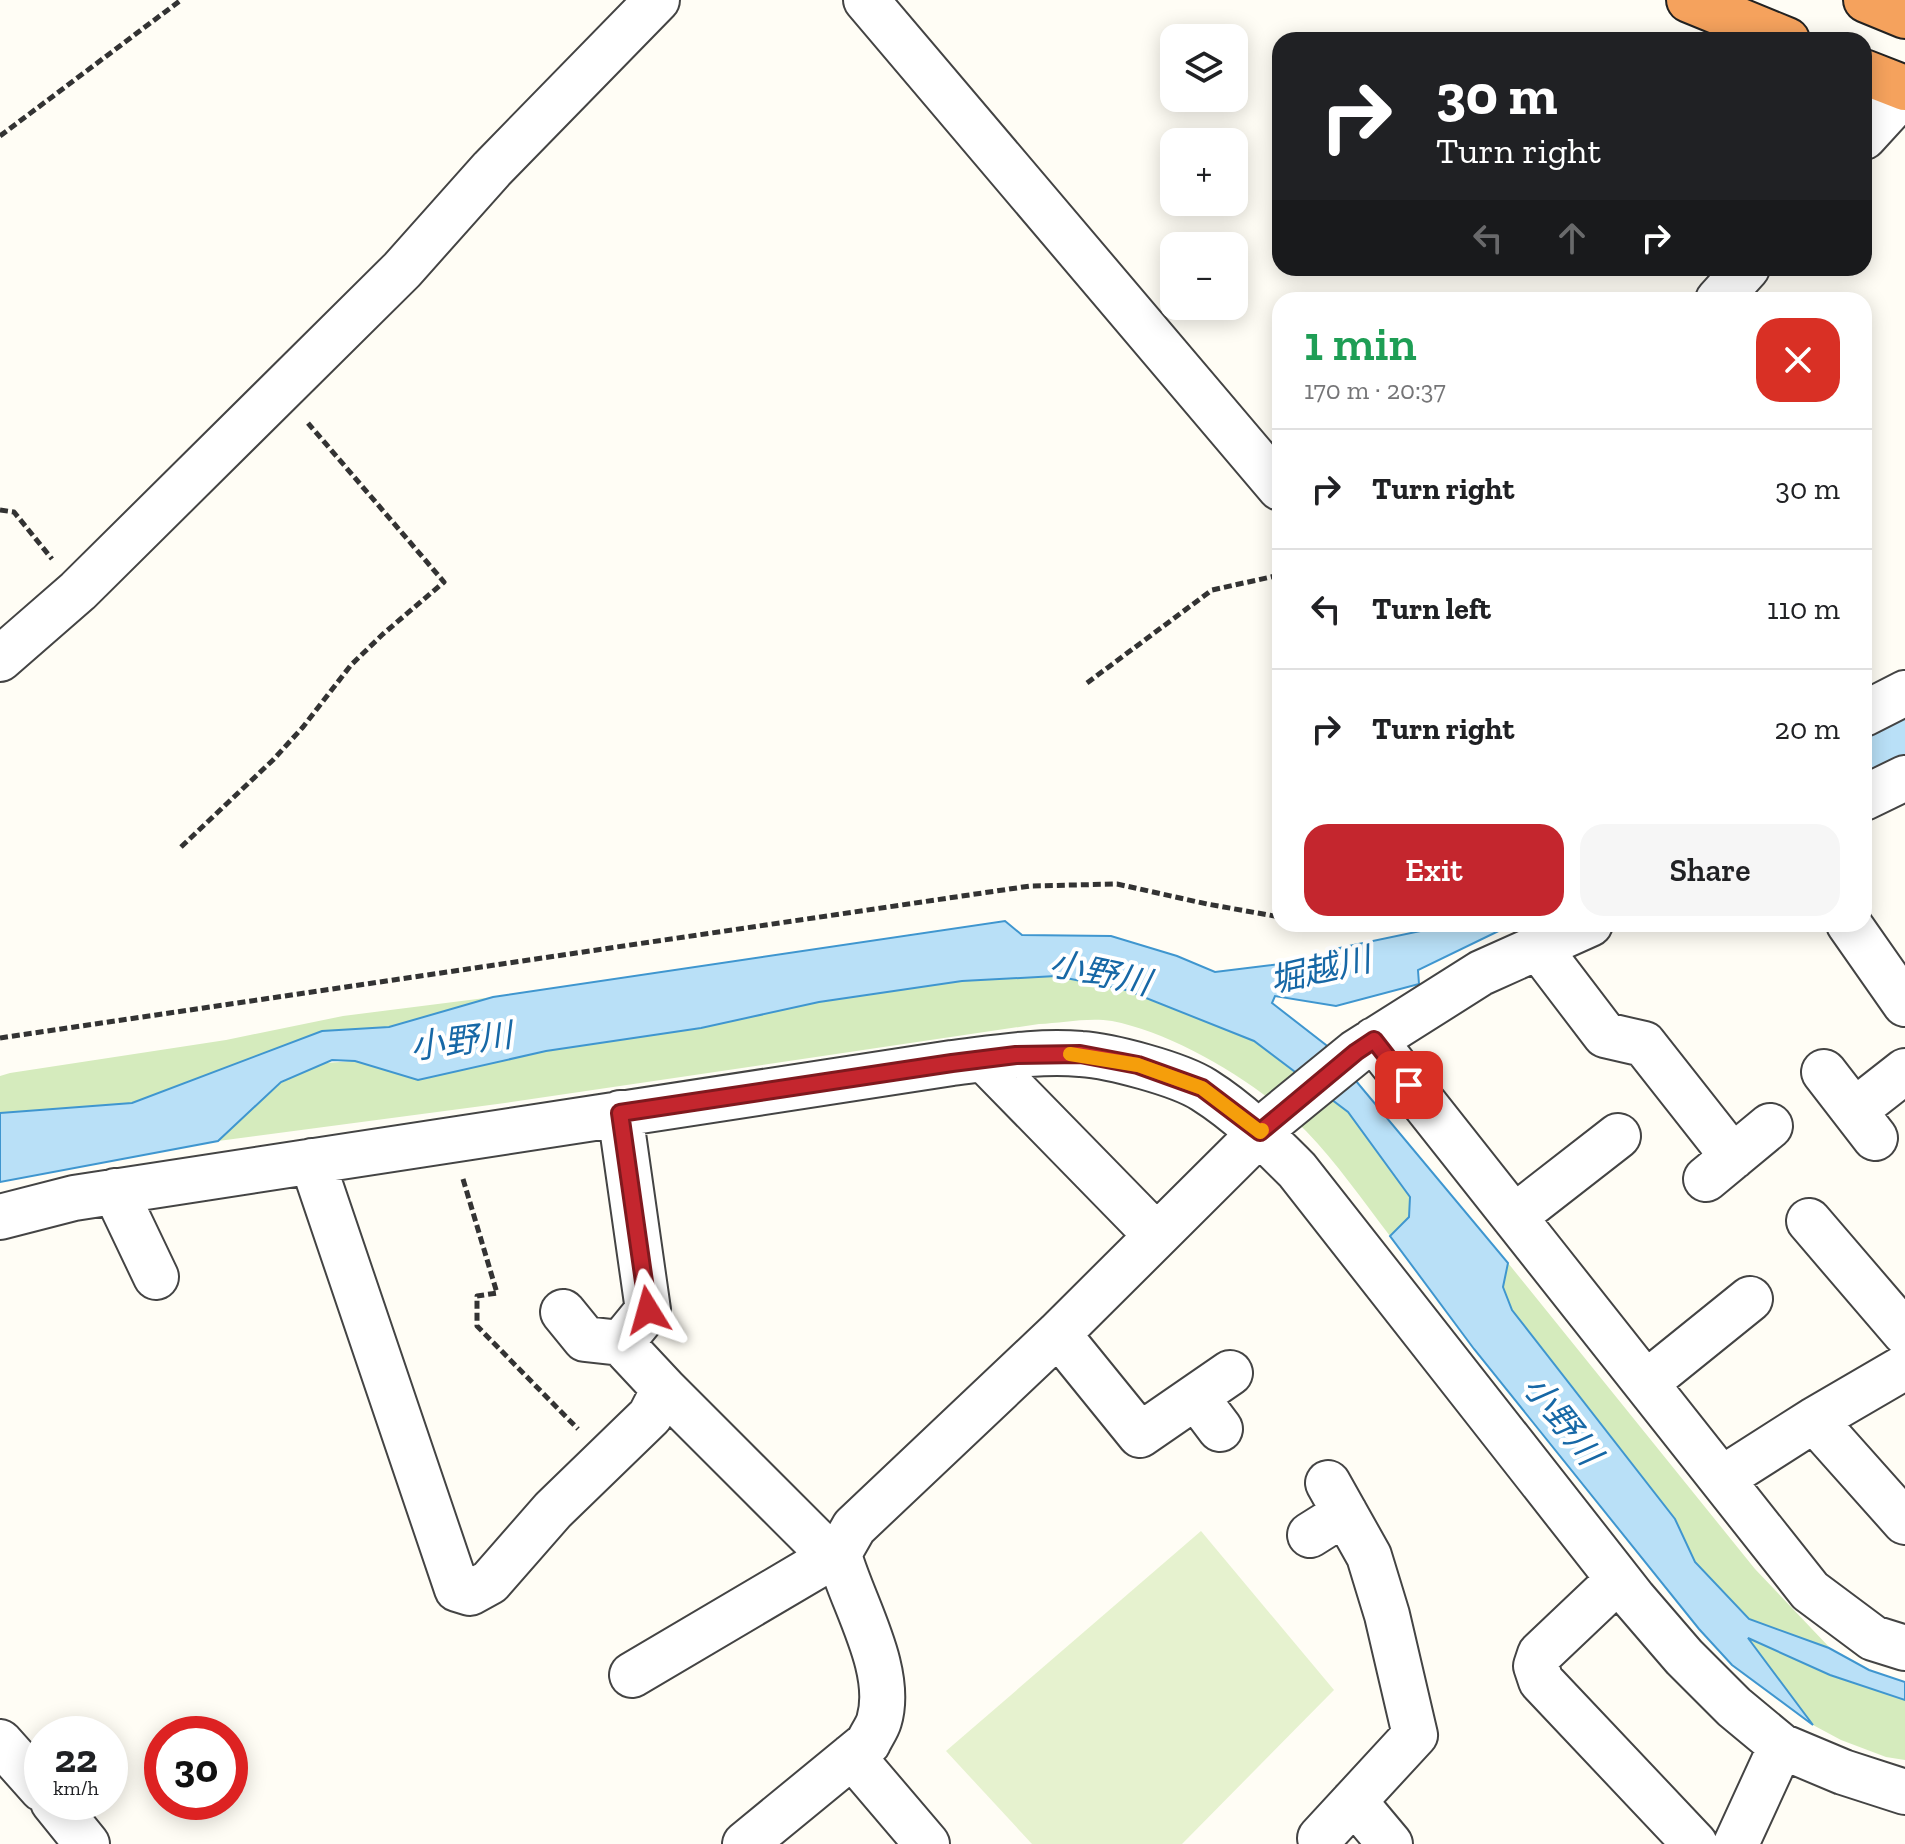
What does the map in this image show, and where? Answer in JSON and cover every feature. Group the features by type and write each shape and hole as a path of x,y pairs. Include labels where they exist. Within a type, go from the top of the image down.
{"highway":[{"path":"1689,0 1767,32"},
{"path":"1866,0 1905,16"},
{"path":"1872,76 1905,90"}],"street":[{"path":"866,0 1272,479"},
{"path":"0,659 78,591 402,270 635,8"},
{"path":"1872,128 1905,90"},
{"path":"1725,292 1740,276"},
{"path":"1872,710 1905,693"},
{"path":"1872,794 1905,778"},
{"path":"632,1675 836,1558 854,1527 1058,1334 1267,1126 1365,1046 1481,973 1572,932"},
{"path":"1855,932 1905,1004"},
{"path":"1538,947 1605,1035 1644,1044 1720,1168 1770,1126"},
{"path":"1365,1046 1514,1217 1810,1591 1873,1638 1905,1648"},
{"path":"0,1217 115,1191 984,1059 1080,1054 1138,1065 1202,1088 1267,1126 1297,1170 1618,1580 1684,1657 1734,1707 1781,1746 1843,1772 1905,1792"},
{"path":"984,1059 1156,1235"},
{"path":"1824,1072 1865,1124 1905,1071"},
{"path":"620,1113 648,1310 621,1343"},
{"path":"1514,1217 1618,1136"},
{"path":"312,1161 457,1589 470,1593 490,1582 553,1510 650,1416 664,1389"},
{"path":"115,1191 156,1277"},
{"path":"1809,1221 1905,1333"},
{"path":"1646,1383 1750,1299"},
{"path":"563,1312 585,1339 621,1343 836,1558 880,1672 883,1700 879,1722 868,1743 745,1844"},
{"path":"1058,1334 1140,1435 1215,1400"},
{"path":"1723,1478 1905,1367"},
{"path":"1814,1420 1905,1522"},
{"path":"1320,1838 1415,1735 1387,1615 1369,1556 1328,1510"},
{"path":"1618,1580 1540,1654 1536,1666 1541,1681 1695,1844"},
{"path":"0,1742 24,1769"},
{"path":"1736,1844 1781,1746"},
{"path":"852,1756 927,1844"},
{"path":"1354,1801 1390,1844"},
{"path":"68,1820 87,1844"}],"path":[{"path":"0,136 181,0"},
{"path":"181,847 273,760 351,665 444,582 280,390"},
{"path":"0,510 14,512 78,591"},
{"path":"1087,683 1212,590 1272,577"},
{"path":"0,1038 1030,886 1117,884 1272,916"},
{"path":"451,1139 497,1293 477,1296 477,1326 607,1458"}],"green space":[{"path":"1056,976 1126,990 1254,1041 1348,1112 1410,1197 1409,1217 1390,1236 1317,1143 1266,1096 1189,1049 1137,1027 1103,1020 1039,1024 505,1103 218,1141 282,1082 325,1063 355,1061 418,1080 546,1051 701,1028 819,1002 962,981"},
{"path":"493,997 389,1027 322,1031 132,1103 0,1113 0,1076 10,1073 226,1040 343,1016"},
{"path":"1508,1263 1755,1569 1830,1648 1749,1619 1695,1562 1675,1519 1512,1310 1503,1287"},
{"path":"1201,1531 1334,1690 1182,1844 1032,1844 946,1751"},
{"path":"1746,1637 1830,1675 1905,1700 1905,1760 1886,1757 1841,1740 1813,1725"}],"water":[{"name":"小野川","path":"1005,921 1022,935 1111,936 1177,956 1215,972 1339,957 1339,948 1416,932 1496,932 1418,970 1419,984 1336,1006 1275,996 1272,1003 1326,1045 1508,1263 1503,1287 1512,1310 1675,1519 1695,1562 1749,1619 1829,1648 1869,1670 1905,1682 1905,1700 1830,1675 1748,1638 1813,1725 1732,1665 1699,1629 1474,1349 1390,1236 1409,1217 1410,1197 1348,1112 1254,1041 1126,990 1056,976 962,981 819,1002 701,1028 546,1051 418,1080 355,1061 332,1060 281,1082 218,1141 0,1182 0,1113 132,1103 322,1031 389,1027 493,997"}],"waterway":[{"name":"堀越川","path":"1872,752 1905,735"}],"slow traffic":[{"path":"1070,1054 1138,1065 1202,1088 1260,1132 1262,1130"}],"route":[{"path":"648,1310 620,1113 952,1063 1016,1055 1080,1054 1138,1065 1202,1088 1260,1132 1374,1040 1409,1085"}]}
